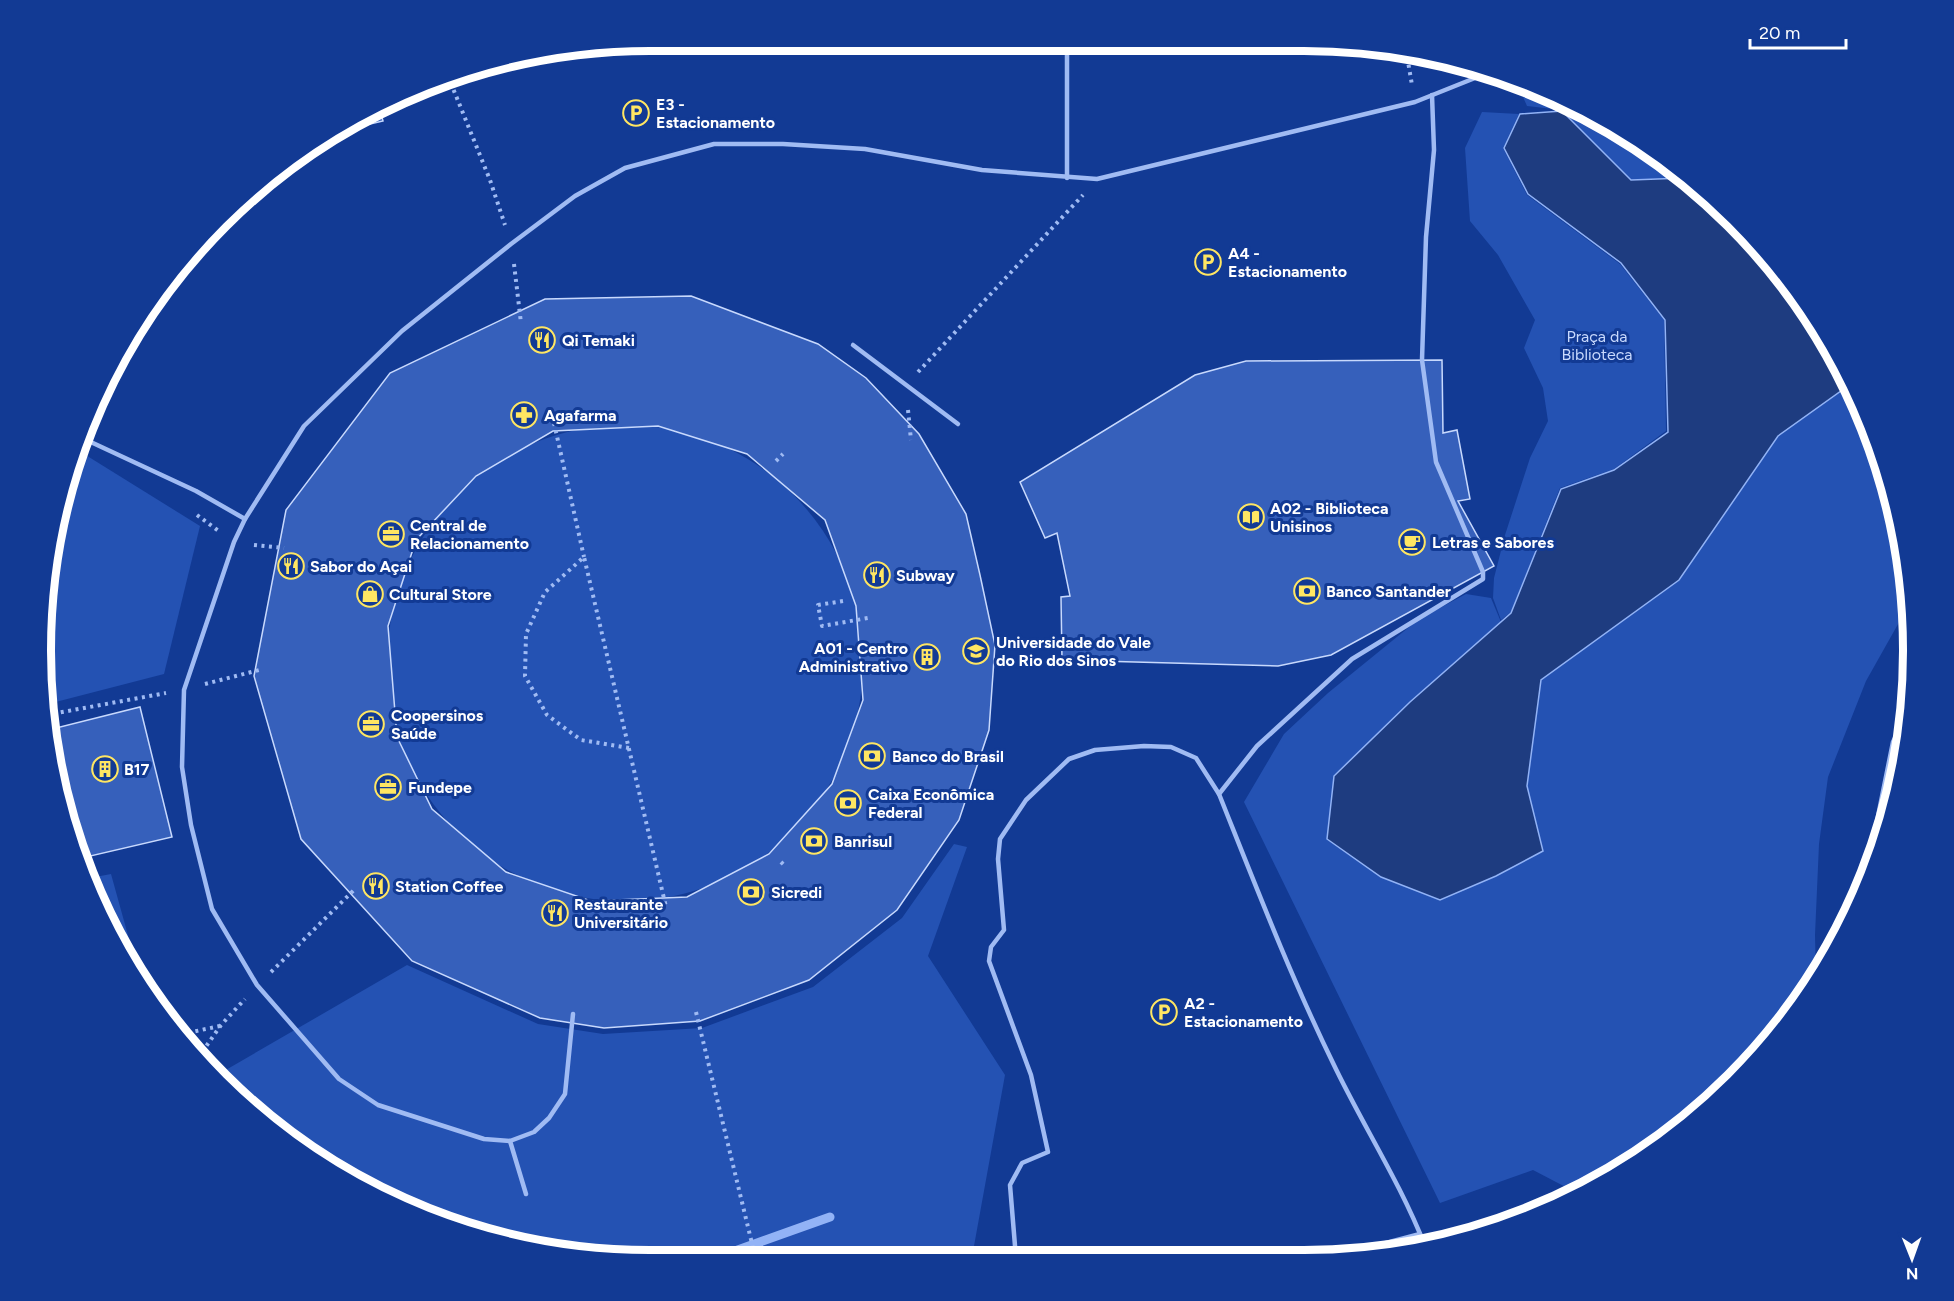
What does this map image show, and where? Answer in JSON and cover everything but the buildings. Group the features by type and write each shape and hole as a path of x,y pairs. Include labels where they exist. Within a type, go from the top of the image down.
{"lane":[{"path":"1067,51 1067,178"},
{"path":"573,1014 565,1094 549,1118 534,1132 510,1141 484,1139 378,1106 339,1079 257,985 212,909 191,825 182,767 184,690 234,542 245,519 304,426 402,331 575,196 625,168 714,144 783,144 866,149 982,170 1097,179 1414,102 1477,77"},
{"path":"1219,794 1257,746 1352,659 1483,579 1483,572 1436,462 1422,360 1426,237 1434,150 1432,95"},
{"path":"853,345 958,424"},
{"path":"89,441 196,491 245,519"},
{"path":"1875,830 1893,742 1897,734"},
{"path":"1015,1250 1010,1185 1022,1163 1048,1152 1031,1075 989,962 991,947 1004,930 998,859 1000,839 1026,800 1069,759 1095,750 1144,746 1172,747 1196,758 1219,794 1308,1012 1347,1092 1384,1156 1422,1238"},
{"path":"510,1141 526,1194"},
{"path":"1376,1246 1420,1234"}],"path":[{"path":"1408,61 1414,102"},
{"path":"452,85 490,180"},
{"path":"911,440 906,384 1097,179"},
{"path":"554,423 666,907"},
{"path":"776,461 783,454"},
{"path":"584,557 545,592 526,634 525,676 547,715 581,740 628,748"},
{"path":"843,601 818,605 822,626 868,618"},
{"path":"55,714 184,690 264,669"},
{"path":"204,1050 221,1025 257,985 356,888"},
{"path":"696,1012 754,1250"},
{"path":"189,1033 221,1025"}],"green space":[{"path":"1521,92 1533,97 1569,113 1603,131 1637,152 1672,178 1631,180 1562,110 1527,106"},
{"name":"Praça da Biblioteca","path":"1482,112 1519,114 1503,148 1527,195 1620,264 1664,320 1666,431 1614,469 1560,488 1511,612 1501,620 1493,598 1494,578 1505,535 1530,458 1548,421 1543,388 1524,348 1535,320 1498,255 1470,221 1465,148"},
{"path":"1843,389 1857,421 1883,495 1898,572 1902,611 1902,617 1866,681 1828,777 1819,844 1816,962 1802,984 1754,1046 1699,1101 1637,1149 1568,1188 1533,1170 1440,1203 1244,802 1284,734 1328,693 1419,619 1466,594 1491,598 1501,622 1410,702 1543,851 1527,786 1541,680 1679,580 1778,436"},
{"path":"625,425 671,430 716,443 757,465 793,495 823,531 845,572 858,617 863,663 858,709 845,754 823,795 793,831 757,861 716,883 671,896 625,901 579,896 534,883 493,861 457,831 427,795 405,754 392,709 387,663 392,617 405,572 427,531 457,495 493,465 534,443 579,430"},
{"path":"84,454 200,526 164,674 53,703 51,650 56,572 71,495"},
{"path":"954,844 967,847 928,956 1005,1075 973,1250 611,1249 572,1245 495,1230 421,1204 351,1170 286,1126 255,1101 224,1071 407,965 538,1024 603,1034 702,1028 813,987 902,918"},
{"path":"111,874 133,953 113,916 96,877"}],"shaded area":[{"path":"1562,111 1631,180 1672,178 1699,200 1754,255 1779,286 1802,317 1843,389 1778,436 1679,580 1541,680 1527,786 1543,851 1496,876 1440,900 1381,877 1327,839 1334,776 1410,702 1511,613 1561,489 1614,470 1668,432 1665,320 1621,263 1528,194 1504,148 1520,114"}],"waterway":[{"path":"738,1250 830,1217"}],"place":[{"name":"E3 - Estacionamento","path":"636,113"},
{"name":"A4 - Estacionamento","path":"1208,262"},
{"name":"Qi Temaki","path":"542,340"},
{"name":"Agafarma","path":"524,415"},
{"name":"A02 - Biblioteca Unisinos","path":"1251,517"},
{"name":"Central de Relacionamento","path":"391,534"},
{"name":"Letras e Sabores","path":"1412,542"},
{"name":"Sabor do Açai","path":"291,566"},
{"name":"Subway","path":"877,575"},
{"name":"Banco Santander","path":"1307,591"},
{"name":"Cultural Store","path":"370,594"},
{"name":"Universidade do Vale do Rio dos Sinos","path":"976,651"},
{"name":"A01 - Centro Administrativo","path":"927,657"},
{"name":"Coopersinos Saúde","path":"371,724"},
{"name":"Banco do Brasil","path":"872,756"},
{"name":"B17","path":"105,769"},
{"name":"Fundepe","path":"388,787"},
{"name":"Caixa Econômica Federal","path":"848,803"},
{"name":"Banrisul","path":"814,841"},
{"name":"Station Coffee","path":"376,886"},
{"name":"Sicredi","path":"751,892"},
{"name":"Restaurante Universitário","path":"555,913"},
{"name":"A2 - Estacionamento","path":"1164,1012"}]}
